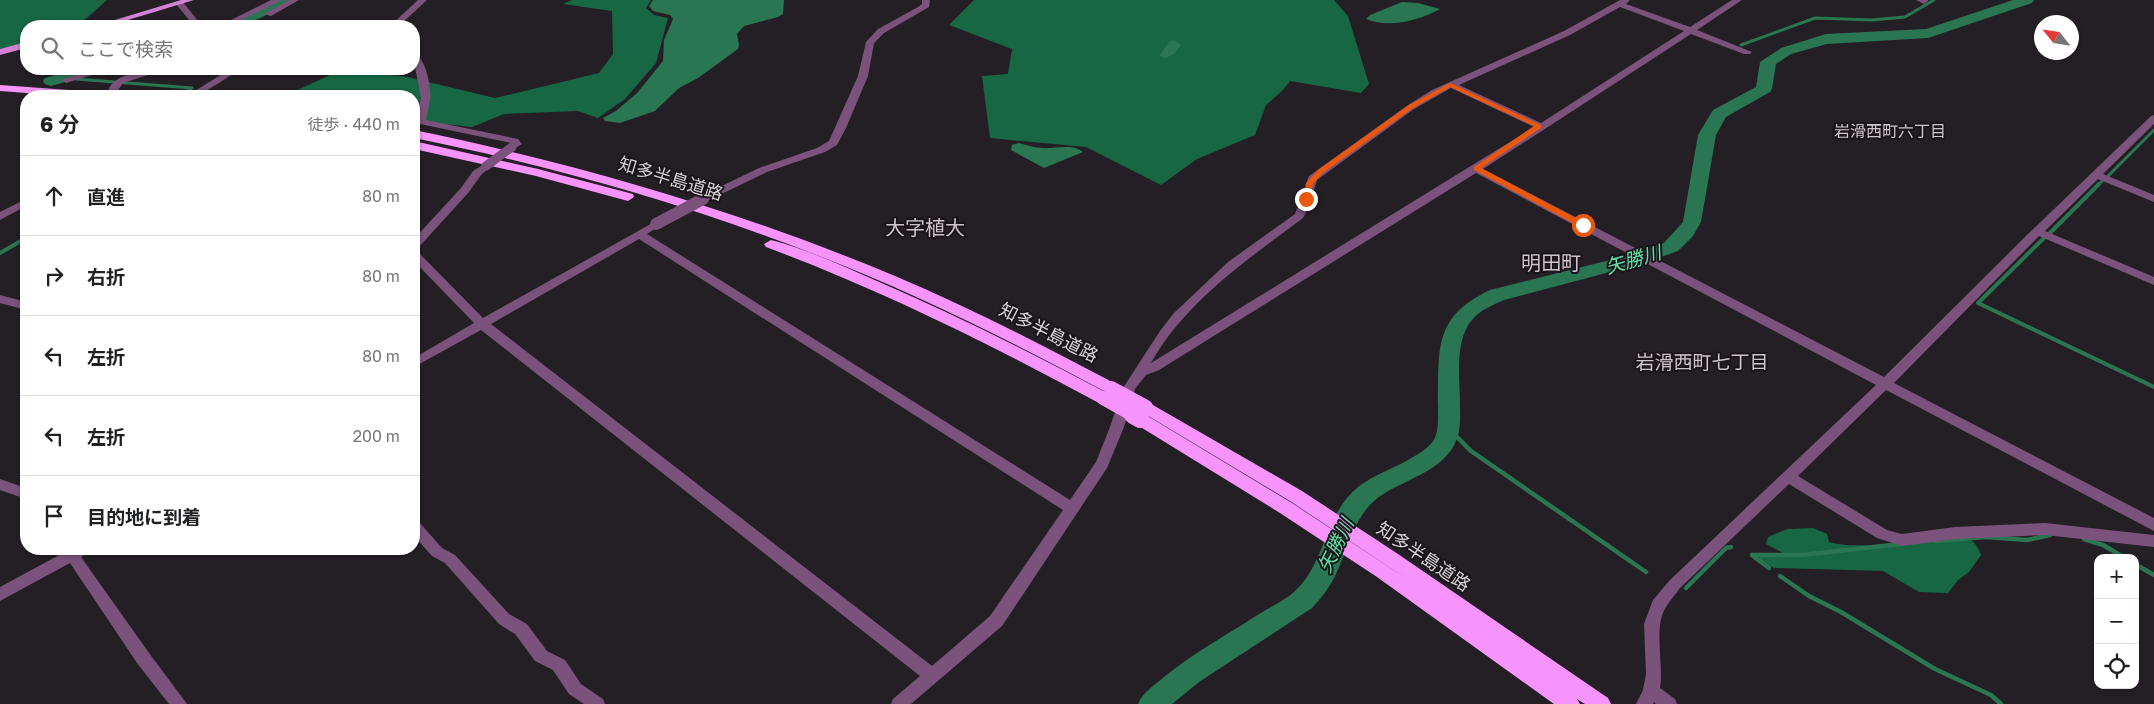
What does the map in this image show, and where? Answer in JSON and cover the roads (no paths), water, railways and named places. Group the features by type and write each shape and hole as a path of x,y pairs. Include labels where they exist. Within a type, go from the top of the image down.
{"highway":[{"path":"0,88 44,90"},
{"path":"0,94 20,95"},
{"name":"知多半島道路","path":"420,135 551,165 632,187 712,212 795,242 956,309 1143,413 1291,502 1601,704"},
{"name":"知多半島道路","path":"420,146 538,173 646,202 786,250 947,318 1033,360 1107,393"},
{"name":"知多半島道路","path":"1388,565 1570,704"}],"main road":[{"path":"121,20 190,0"},
{"path":"0,52 20,47"}],"street":[{"path":"236,20 278,0"},
{"path":"254,20 295,0"},
{"path":"401,20 423,0"},
{"path":"420,360 703,199 763,170 821,150 833,143 842,128 863,76 870,42 881,31 921,9 926,5 926,0"},
{"path":"1141,372 1155,367 1476,168 1738,0"},
{"path":"899,704 996,620 1102,464 1117,427 1129,388 1141,372 1150,354 1178,316 1232,264 1299,216 1304,210 1310,183 1313,178 1411,107 1450,84 1567,33 1622,2 1748,52"},
{"path":"180,4 193,20"},
{"path":"420,64 426,98 421,120 423,122 514,141 516,144 477,173 465,190 420,239"},
{"path":"66,80 84,75"},
{"path":"112,90 120,81 141,75"},
{"path":"202,90 226,75"},
{"path":"1450,84 1539,126"},
{"path":"1669,704 1647,697 1654,674 1652,624 1658,605 1675,584 1886,383 2032,236 2154,118"},
{"path":"1476,168 2154,525"},
{"path":"2096,176 2154,199"},
{"path":"0,217 5,210 20,204"},
{"path":"2038,232 2154,281"},
{"path":"640,234 1072,508"},
{"path":"420,261 482,324 933,676"},
{"path":"0,299 20,304"},
{"path":"1787,476 1882,534 1895,539 1902,540 1987,531 2045,529 2154,541"},
{"path":"0,484 20,492"},
{"path":"420,533 437,552 450,558 469,582 504,618 521,629 541,656 559,665 575,689 597,704"},
{"path":"0,595 67,555"},
{"path":"77,555 143,658 179,704"}],"waterway":[{"path":"245,20 286,0"},
{"path":"1741,45 1815,18 1872,20 1905,17 1934,0"},
{"name":"矢勝川","path":"1152,704 1189,673 1303,600 1323,575 1343,525 1357,502 1375,488 1430,457 1444,443 1449,422 1452,340 1465,314 1478,304 1497,295 1637,259 1671,247 1686,232 1692,222 1707,135 1719,114 1764,89 1768,62 1786,51 1826,39 1928,33 2027,0"},
{"path":"51,81 72,75"},
{"path":"76,79 192,88 189,90"},
{"path":"2107,177 2154,130"},
{"path":"2049,234 2103,180"},
{"path":"2045,237 1978,303 2154,387"},
{"path":"0,253 20,241"},
{"path":"1448,428 1471,451 1646,572"},
{"path":"1935,541 1986,537 2027,540 2050,535"},
{"path":"2084,539 2103,545 2118,554"},
{"path":"1769,568 1752,555 1802,555 1901,544"},
{"path":"1686,588 1726,548 1731,547"},
{"path":"2139,566 2154,575"},
{"path":"1780,576 1809,596 1841,612 1935,669 1991,695 2001,704"}],"district":[{"name":"岩滑西町六丁目","path":"1890,131"},
{"name":"大字植大","path":"925,227"},
{"name":"明田町","path":"1551,262"},
{"name":"岩滑西町七丁目","path":"1702,361"}]}
